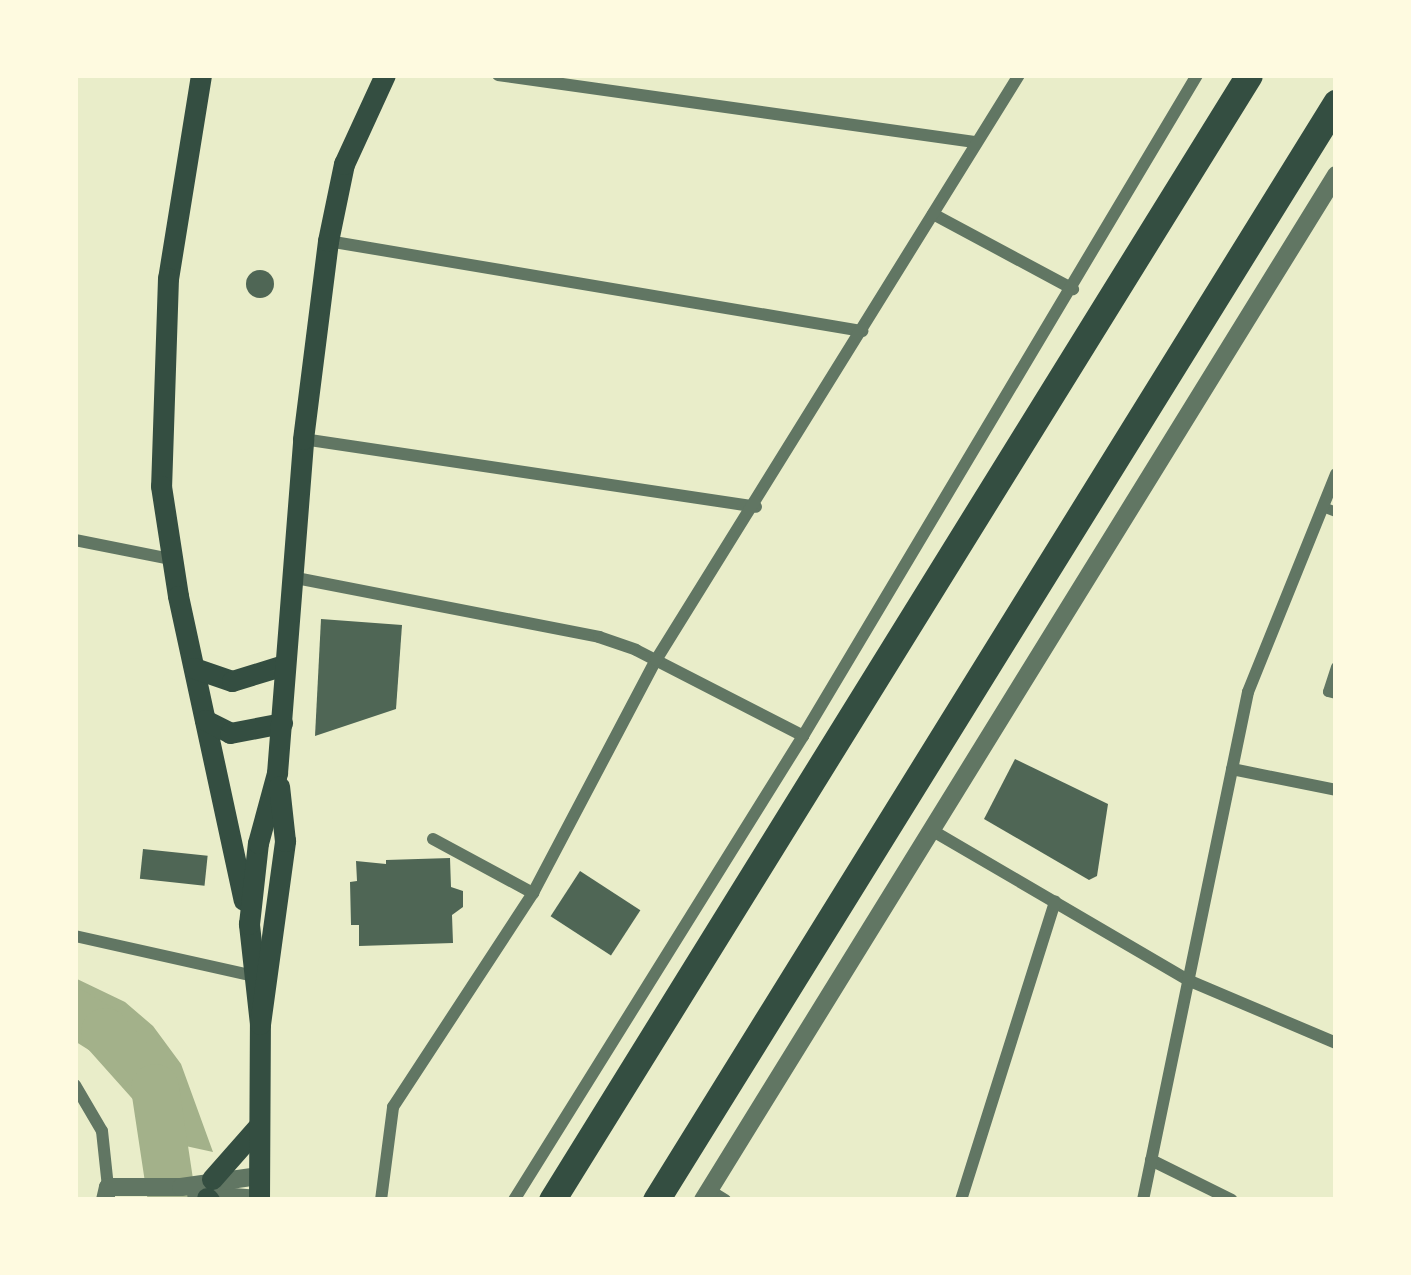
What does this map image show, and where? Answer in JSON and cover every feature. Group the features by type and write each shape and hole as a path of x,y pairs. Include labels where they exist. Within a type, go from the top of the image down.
{"highway":[{"path":"552,1200 1249,75"},
{"path":"656,1200 1336,103"}],"main road":[{"path":"259,1192 260,1024 285,842 278,773 303,439 328,241 344,164 386,75"},
{"path":"202,78 168,278 161,486 171,559 248,924 260,1024"},
{"path":"194,668 232,681 284,665"},
{"path":"205,721 230,733 282,724"},
{"path":"248,924 258,843 278,773"},
{"path":"209,1192 258,1128"}],"street":[{"path":"498,75 976,142"},
{"path":"381,1200 393,1107 533,893 656,661 756,507 1019,75"},
{"path":"514,1200 1073,289 1196,75"},
{"path":"712,1197 1336,175"},
{"path":"933,214 1073,289"},
{"path":"328,241 862,331"},
{"path":"303,439 756,507"},
{"path":"1143,1200 1232,769 1262,647 1329,509 1336,474"},
{"path":"75,540 171,559"},
{"path":"291,578 599,637 802,736"},
{"path":"1336,667 1328,692 1336,694"},
{"path":"1232,769 1336,790"},
{"path":"933,831 1190,981 1336,1043"},
{"path":"433,839 533,893"},
{"path":"962,1200 1055,901"},
{"path":"75,936 254,976"},
{"path":"75,1085 102,1131 106,1193 145,1186 259,1192"},
{"path":"1151,1160 1232,1200"}],"shaded area":[{"path":"75,978 125,1002 153,1026 181,1064 213,1152 149,1138 135,1100 108,1064 75,1037"}],"building":[{"path":"260,270 270,274 274,284 270,294 260,298 250,294 246,284 250,274"},
{"path":"321,619 402,625 396,709 315,736"},
{"path":"1015,759 1108,804 1097,876 1089,880 984,819"},
{"path":"143,849 208,856 205,886 140,879"},
{"path":"450,858 451,887 463,891 463,907 452,915 453,943 359,946 359,925 351,925 350,882 357,881 356,861 386,864 386,860"},
{"path":"580,871 640,910 611,956 551,916"}],"waterway":[{"path":"75,1013 105,1032 155,1088 172,1200"}]}
